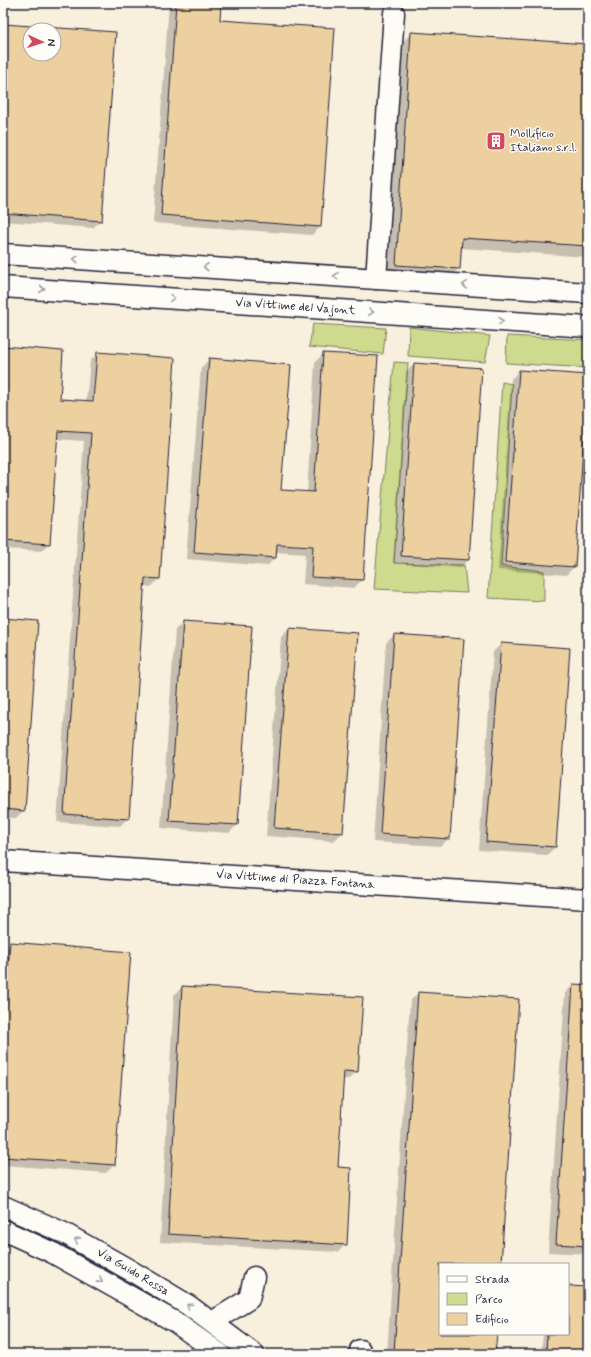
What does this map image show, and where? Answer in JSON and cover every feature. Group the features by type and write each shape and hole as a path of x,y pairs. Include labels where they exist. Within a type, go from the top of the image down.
{"street":[{"path":"376,279 394,13"},
{"path":"3,254 588,293"},
{"name":"Via Vittime del Vajont","path":"3,287 588,327"},
{"path":"552,324 554,291"},
{"name":"Via Vittime di Piazza Fontana","path":"3,861 588,899"},
{"name":"Via Guido Rossa","path":"3,1206 64,1233 181,1301 212,1322 254,1354"},
{"name":"Via Guido Rossa","path":"3,1230 53,1253 175,1322 220,1354"},
{"path":"212,1322 249,1299 254,1277"}],"green space":[{"path":"313,324 386,328 383,354 309,347"},
{"path":"409,327 490,336 485,362 408,356"},
{"path":"507,336 588,340 588,368 506,363"},
{"path":"394,362 408,363 394,563 464,565 467,593 374,589"},
{"path":"502,382 512,384 501,566 544,571 544,601 488,598"}],"building":[{"path":"176,3 221,3 220,20 335,28 321,227 161,215"},
{"path":"3,24 22,25 22,62 62,62 62,28 116,32 102,221 3,213"},
{"name":"Mollificio Italiano s.r.l.","path":"411,32 588,44 588,246 462,238 460,269 396,265"},
{"path":"3,346 63,351 60,399 93,401 97,352 175,358 160,579 145,578 129,819 64,814 91,433 58,431 50,544 3,541"},
{"path":"323,353 378,356 363,580 311,577 313,546 277,544 276,558 194,552 209,358 291,365 281,490 314,492"},
{"path":"414,363 482,368 469,560 401,556"},
{"path":"519,370 588,375 575,567 505,562"},
{"path":"3,618 38,621 25,811 3,809"},
{"path":"183,621 252,626 238,825 169,821"},
{"path":"289,628 358,633 343,833 274,828"},
{"path":"394,634 464,639 450,839 380,834"},
{"path":"501,643 570,648 556,847 486,842"},
{"path":"10,942 131,952 115,1165 3,1157 3,1036"},
{"path":"573,984 588,985 588,1246 556,1244"},
{"path":"182,986 363,997 358,1072 344,1071 338,1167 351,1168 347,1245 168,1234"},
{"path":"418,992 519,999 501,1263 439,1263 439,1335 497,1335 495,1354 418,1354 394,1352"},
{"path":"569,1286 588,1287 588,1354 546,1354 547,1335 569,1335"}],"place":[{"name":"Mollificio Italiano s.r.l.","path":"496,141"}]}
